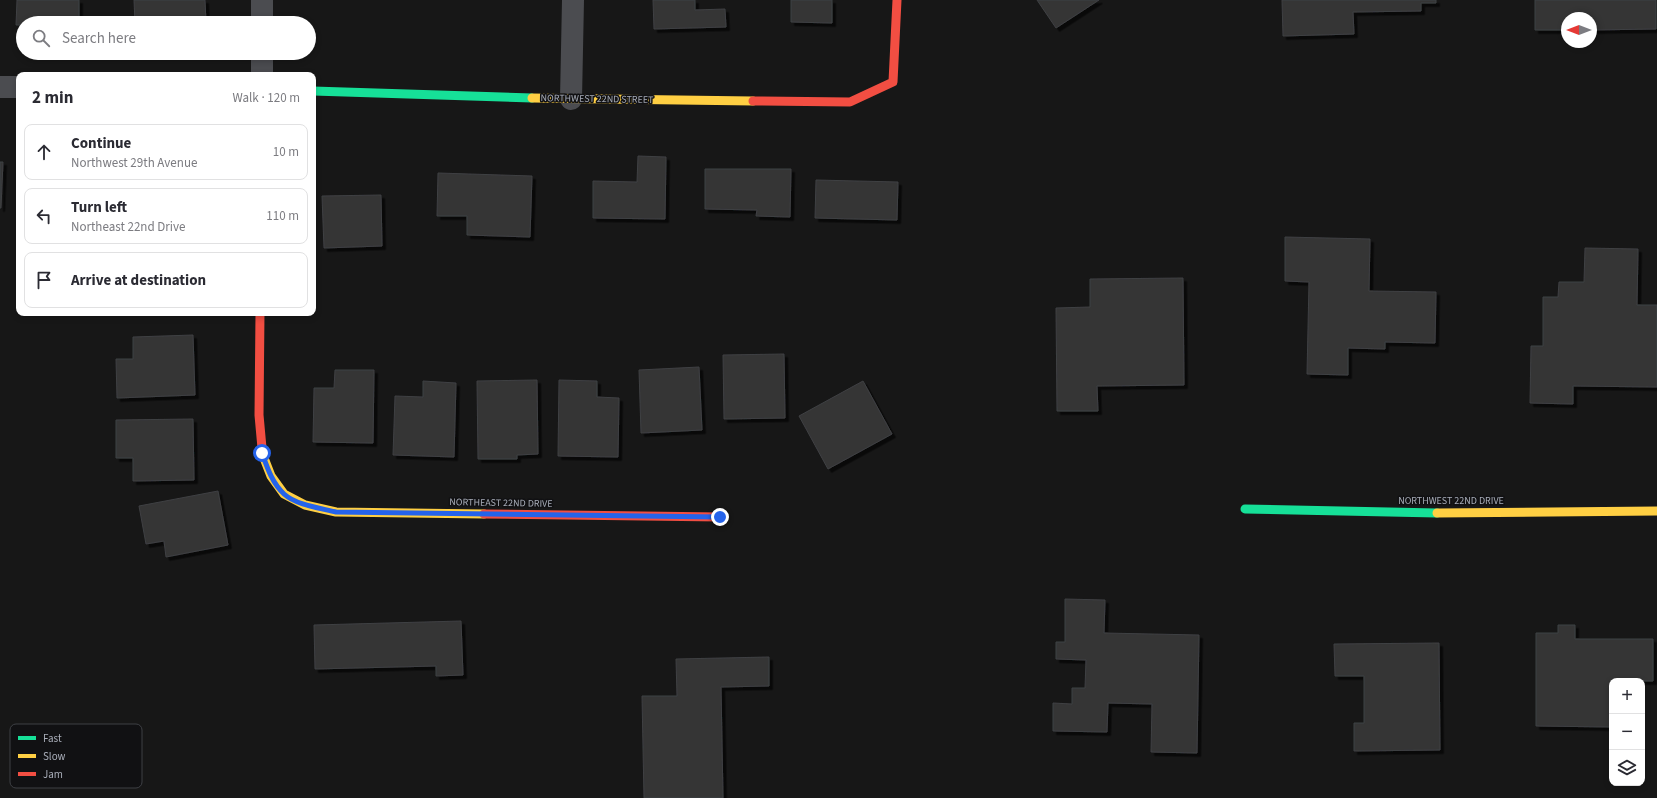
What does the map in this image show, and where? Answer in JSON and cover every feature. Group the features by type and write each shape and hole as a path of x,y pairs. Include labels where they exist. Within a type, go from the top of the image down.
{"street":[{"path":"262,0 262,16"},
{"path":"571,99 573,0"},
{"name":"NORTHWEST 22ND STREET","path":"316,91 571,99 850,102 893,82 897,0"},
{"path":"262,60 262,72"},
{"path":"0,87 16,87"},
{"name":"NORTHEAST 22ND DRIVE","path":"260,316 259,414 262,453 271,476 284,494 305,505 336,512 720,517"},
{"name":"NORTHWEST 22ND DRIVE","path":"1245,509 1440,513 1657,511"}],"building":[{"path":"17,0 79,0 79,16 16,16"},
{"path":"134,0 205,0 206,16 135,16"},
{"path":"653,0 695,0 695,10 725,9 726,27 654,29"},
{"path":"791,0 832,0 832,23 791,22"},
{"path":"1037,0 1099,0 1056,28"},
{"path":"1282,0 1436,0 1436,3 1421,3 1421,11 1353,12 1354,34 1283,36"},
{"path":"1535,0 1656,0 1656,29 1597,30 1597,12 1561,12 1561,30 1535,30"},
{"path":"638,156 666,157 665,219 593,218 593,181 637,182"},
{"path":"0,162 3,162 1,208 0,208"},
{"path":"705,169 791,169 790,217 756,216 757,210 705,209"},
{"path":"438,173 532,176 530,237 467,235 467,216 437,216"},
{"path":"816,180 898,182 897,220 815,218"},
{"path":"381,195 382,246 324,248 322,196"},
{"path":"1285,237 1370,239 1369,291 1436,292 1435,343 1385,342 1385,349 1348,348 1348,375 1307,374 1309,282 1285,281"},
{"path":"1585,248 1638,249 1637,305 1657,305 1657,387 1573,386 1573,404 1530,403 1531,346 1543,346 1543,297 1558,297 1559,282 1584,282"},
{"path":"1183,278 1184,385 1097,386 1098,411 1057,411 1056,308 1090,307 1090,279"},
{"path":"193,335 195,395 117,398 116,359 133,359 133,337"},
{"path":"784,354 785,418 724,419 723,355"},
{"path":"699,367 702,430 641,433 639,370"},
{"path":"335,370 374,370 373,443 313,442 314,388 334,388"},
{"path":"537,380 538,454 517,455 517,459 478,459 477,381"},
{"path":"559,380 597,381 597,397 619,398 618,457 558,456"},
{"path":"423,381 456,383 454,457 393,455 395,396 423,397"},
{"path":"863,381 892,434 828,469 799,416"},
{"path":"193,419 194,480 133,481 133,458 116,458 116,420"},
{"path":"218,491 228,545 166,557 164,541 146,544 139,506"},
{"path":"1065,599 1105,600 1104,633 1199,635 1197,753 1151,752 1152,704 1108,703 1107,732 1053,731 1053,703 1072,704 1072,688 1085,688 1086,660 1056,659 1056,642 1065,642"},
{"path":"461,621 463,675 436,676 436,666 315,669 314,625"},
{"path":"1558,625 1575,625 1575,639 1653,639 1653,681 1645,681 1645,678 1609,678 1609,727 1536,726 1536,633 1558,633"},
{"path":"1439,643 1440,750 1354,751 1354,723 1364,723 1364,676 1335,676 1334,644"},
{"path":"769,657 769,686 721,687 723,798 644,798 642,696 677,696 676,659"}],"traffic: fast":[{"path":"316,91 532,98"},
{"path":"1245,509 1437,513"}],"traffic: slow":[{"path":"532,98 753,101"},
{"path":"262,448 262,453 271,476 284,494 305,505 336,512 484,514"},
{"path":"1437,513 1657,511"}],"traffic: jam":[{"path":"753,101 850,102 893,82 897,0"},
{"path":"260,316 259,415 262,448"},
{"path":"484,514 720,517"}],"route":[{"path":"262,453 271,476 284,494 305,505 336,512 720,517"}]}
